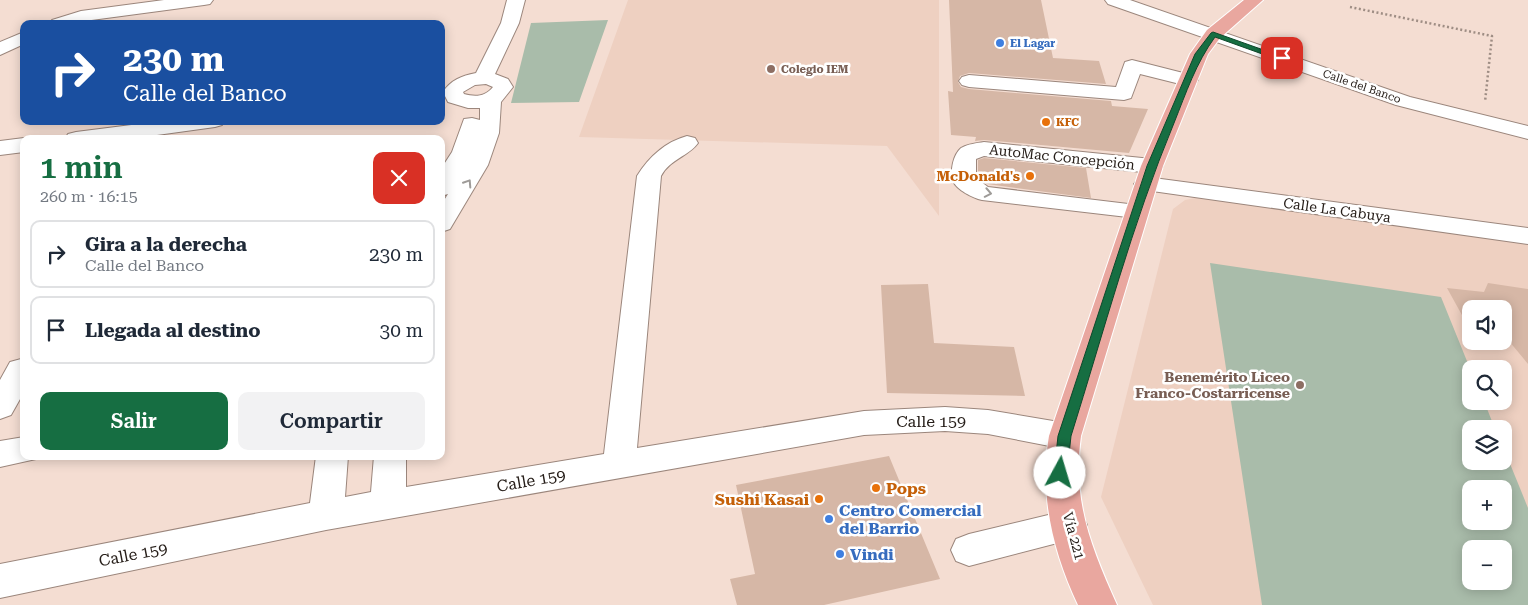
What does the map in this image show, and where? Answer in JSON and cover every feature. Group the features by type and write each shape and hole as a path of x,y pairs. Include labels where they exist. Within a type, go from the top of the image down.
{"main road":[{"name":"Vía 221","path":"1098,605 1090,589 1069,525 1060,473 1064,436 1136,211 1199,54 1213,34 1254,0"}],"street":[{"path":"64,20 80,8 156,5 204,0"},
{"path":"445,182 463,152 510,22 516,0"},
{"name":"Calle del Banco","path":"1114,0 1403,101 1528,133"},
{"path":"0,49 20,38"},
{"path":"969,82 1124,94 1131,62 1188,80"},
{"path":"445,218 473,175 485,146 492,114 483,93 466,81 447,93"},
{"path":"107,135 185,125"},
{"path":"619,465 649,176 655,166 674,150 688,143"},
{"path":"0,148 20,146"},
{"name":"AutoMac Concepción","path":"1136,211 982,193 965,181 964,158 974,150 984,149 1149,175"},
{"name":"Calle La Cabuya","path":"1149,175 1528,236"},
{"path":"0,407 15,371"},
{"name":"Calle 159","path":"0,581 326,515 864,423 911,419 946,419 988,422 1064,436"},
{"path":"0,454 20,451"},
{"path":"326,515 332,460"},
{"path":"388,504 390,460"},
{"path":"969,550 1069,525"}],"path":[{"path":"1350,7 1492,36 1483,122"}],"shaded area":[{"name":"Colegio IEM","path":"628,0 939,0 939,216 887,146 579,137"},
{"name":"Benemérito Liceo Franco-Costarricense","path":"1200,197 1528,244 1528,605 1153,605 1101,497 1173,209 1185,200"}],"green space":[{"path":"608,20 579,102 511,103 531,23"},
{"path":"1210,263 1441,297 1467,360 1462,360 1462,410 1488,410 1491,420 1462,420 1462,470 1512,469 1528,508 1528,605 1262,605"}],"building":[{"path":"949,0 1041,0 1053,58 1099,61 1106,84 969,73 960,76 958,82 961,87 969,89 1111,101 1112,106 1148,109 1129,153 984,140 975,141 976,137 951,135 948,91 953,92"},
{"name":"McDonald's","path":"984,158 1086,168 1091,198 987,184 978,177 978,160"},
{"path":"1488,283 1528,289 1528,364 1512,345 1512,300 1462,300 1462,315 1447,288 1484,292"},
{"path":"928,284 934,343 1014,347 1025,396 887,393 881,285"},
{"name":"Centro Comercial del Barrio","path":"889,456 940,579 824,605 737,605 730,579 755,574 736,485"}],"place":[{"name":"El Lagar","path":"1000,43"},
{"name":"Colegio IEM","path":"771,69"},
{"name":"KFC","path":"1046,122"},
{"name":"McDonald's","path":"1030,176"},
{"name":"Benemérito Liceo Franco-Costarricense","path":"1300,385"},
{"name":"Pops","path":"876,488"},
{"name":"Sushi Kasai","path":"819,499"},
{"name":"Centro Comercial del Barrio","path":"829,519"},
{"name":"Vindi","path":"840,554"}],"route":[{"path":"1060,473 1064,436 1136,211 1152,166 1199,54 1213,34 1282,58"}]}
